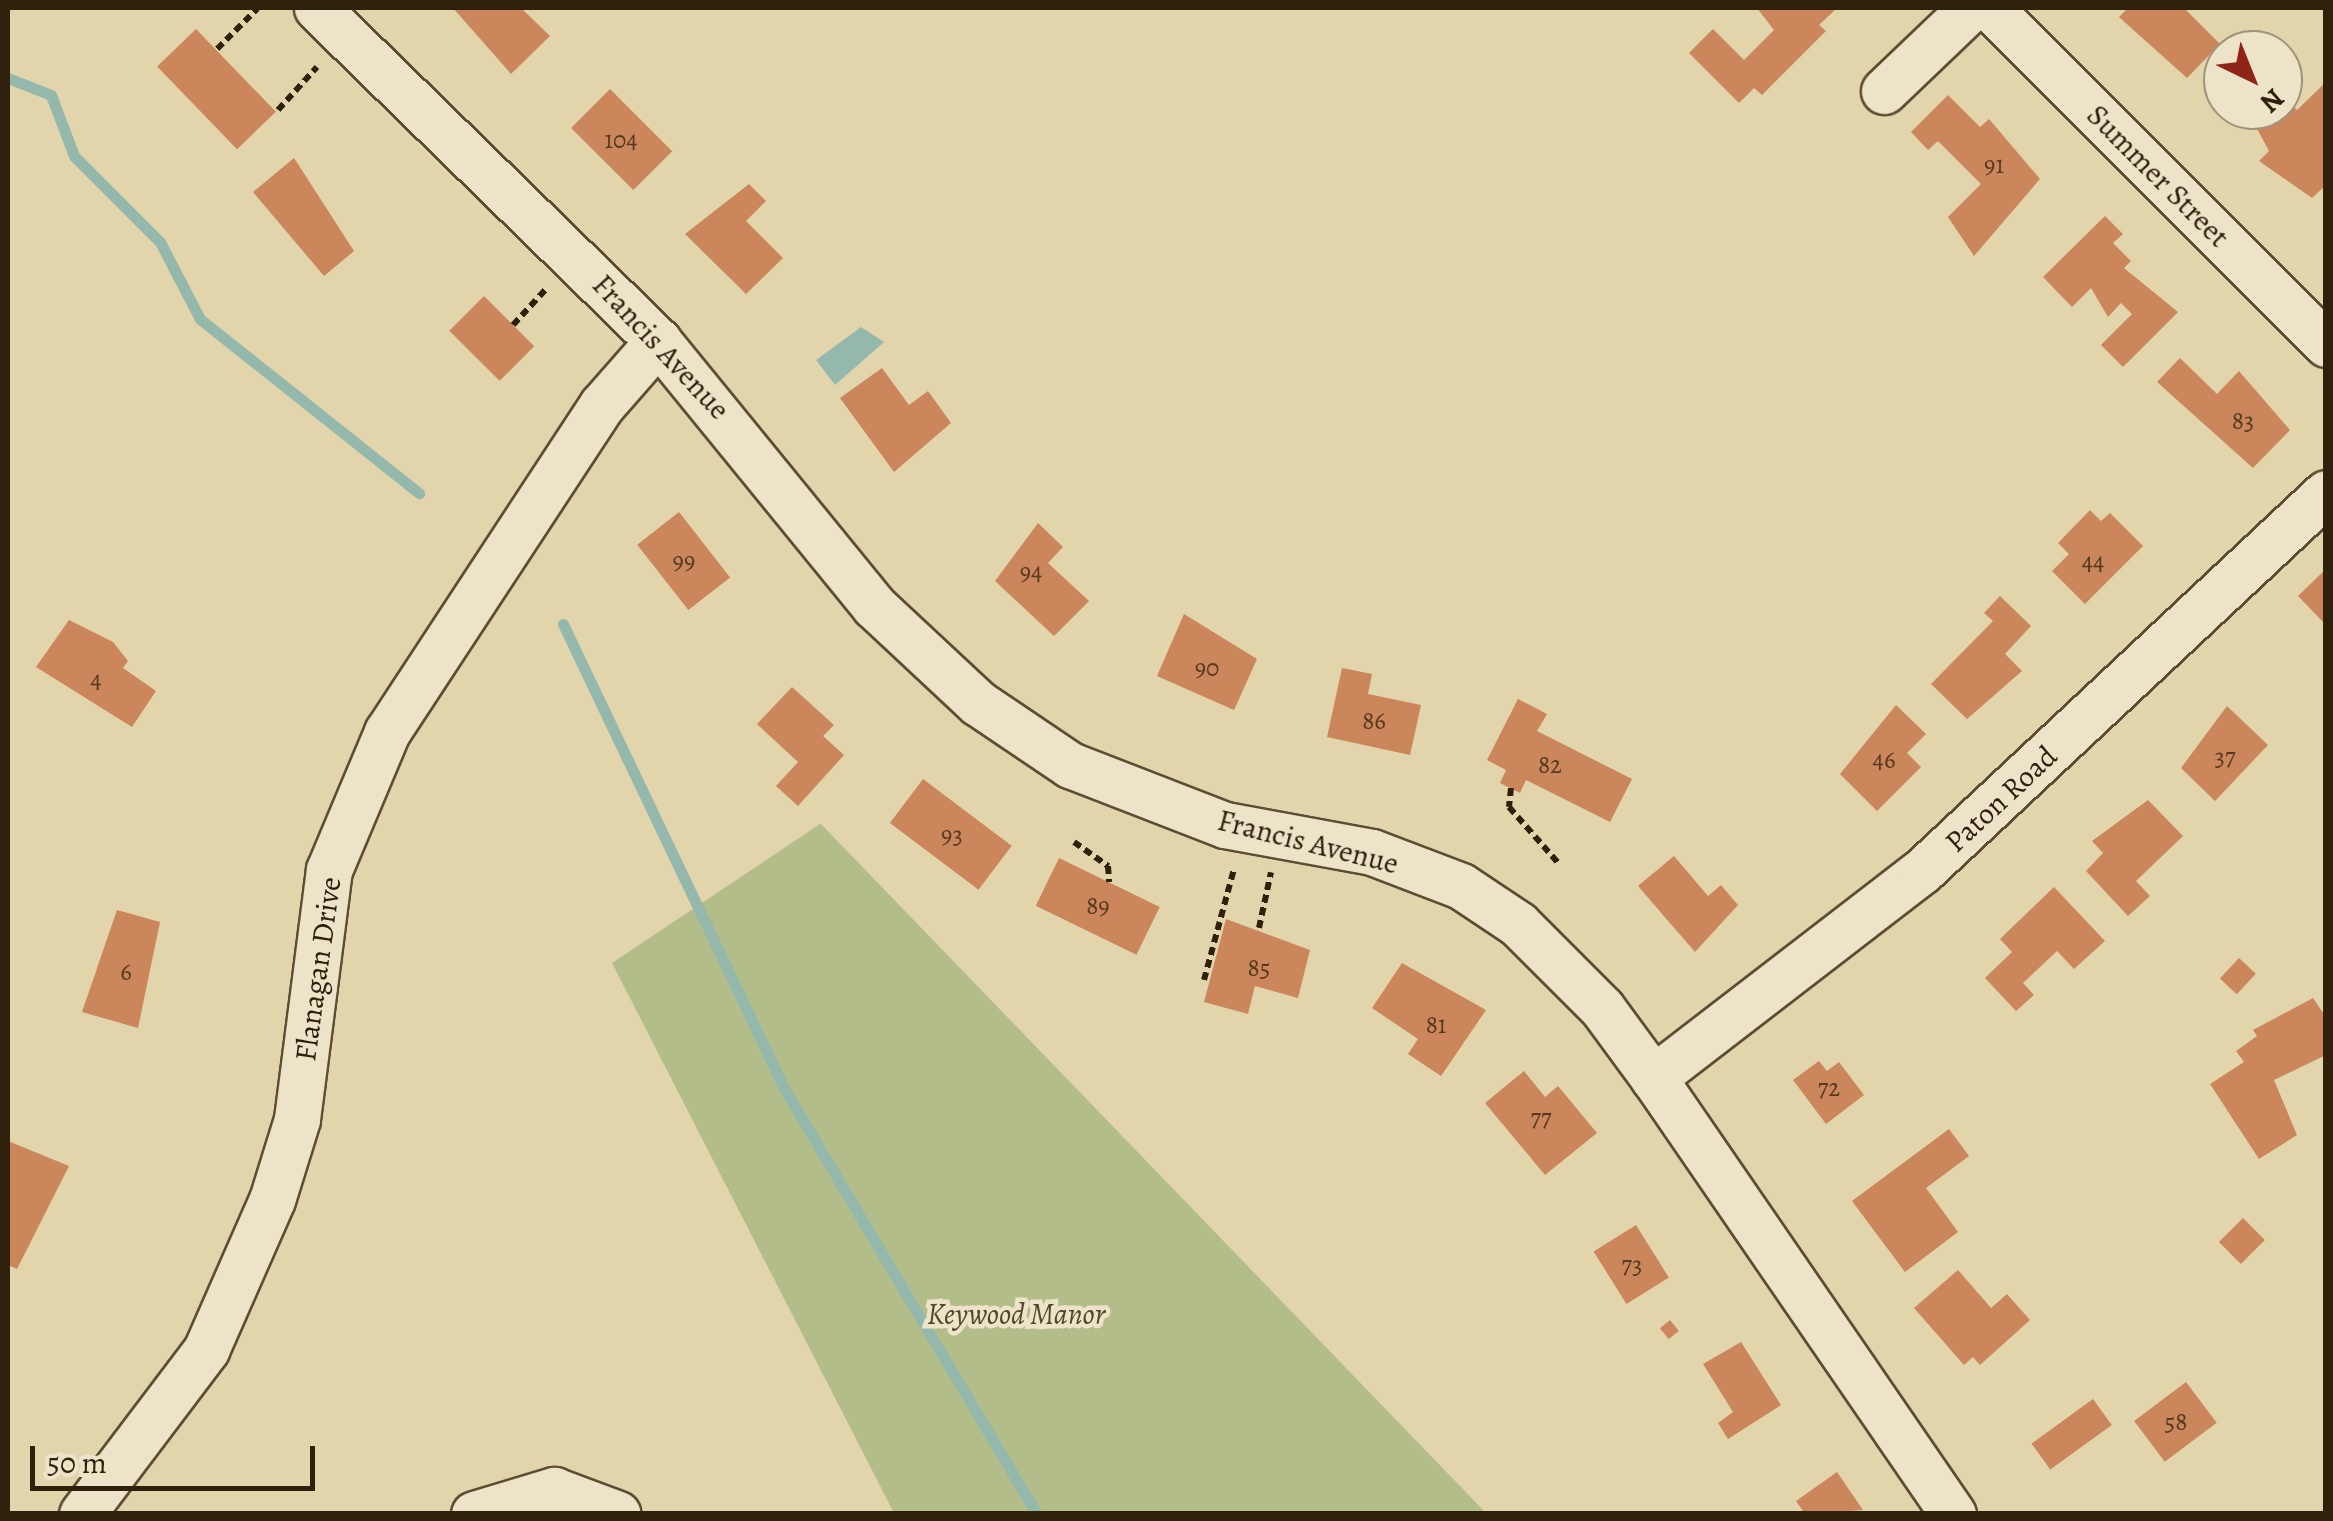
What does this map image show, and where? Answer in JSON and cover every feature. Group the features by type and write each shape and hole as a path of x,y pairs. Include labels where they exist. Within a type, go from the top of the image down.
{"street":[{"name":"Francis Avenue","path":"318,8 658,341 874,606 978,703 1070,764 1225,825 1368,851 1462,886 1555,959 1654,1078 1953,1514"},
{"path":"1884,91 1971,8"},
{"name":"Summer Street","path":"1990,8 2326,344"},
{"name":"Flanagan Drive","path":"82,1514 206,1350 272,1200 297,1119 329,870 387,732 602,404 658,341"},
{"name":"Paton Road","path":"1654,1078 1922,871 2326,492"},
{"path":"474,1514 554,1490 618,1514"}],"path":[{"path":"217,49 257,9"},
{"path":"278,110 317,67"},
{"path":"512,324 547,288"},
{"path":"1511,788 1510,807 1559,864"},
{"path":"1074,842 1108,866 1109,882"},
{"path":"1204,980 1234,867"},
{"path":"1260,928 1270,872"}],"green space":[{"name":"Keywood Manor","path":"820,824 1486,1513 894,1513 612,963"}],"water":[{"path":"861,327 884,342 835,385 816,360"}],"building":[{"path":"453,8 521,8 550,36 511,74"},
{"path":"1757,8 1837,8 1819,25 1826,31 1762,95 1754,88 1739,103 1689,53 1713,29 1744,60 1774,30"},
{"path":"2128,8 2184,8 2206,30 2203,62 2187,78 2119,17"},
{"path":"196,29 276,112 237,149 157,67"},
{"path":"2326,82 2326,185 2312,198 2259,161 2269,151 2258,130 2303,130 2303,104"},
{"path":"610,89 672,151 633,190 571,128"},
{"path":"1948,95 1980,127 1989,119 2040,179 1974,256 1948,217 1981,184 1938,141 1928,150 1911,132"},
{"path":"294,158 354,251 324,276 253,192"},
{"path":"749,184 766,201 746,221 783,258 746,294 685,234"},
{"path":"2105,216 2123,234 2113,243 2131,261 2124,268 2178,312 2123,367 2101,345 2132,314 2121,303 2108,317 2091,288 2072,307 2043,277"},
{"path":"484,296 534,346 500,381 449,331"},
{"path":"2180,358 2217,394 2239,371 2290,430 2253,468 2157,382"},
{"path":"882,368 909,405 928,391 951,423 894,472 840,398"},
{"path":"2090,510 2101,521 2110,513 2143,546 2085,604 2052,571 2069,554 2058,543"},
{"path":"679,512 730,577 688,610 637,545"},
{"path":"1038,523 1063,547 1048,563 1089,601 1054,636 995,581"},
{"path":"2326,569 2326,625 2298,596"},
{"path":"2000,596 2031,626 2005,654 2022,671 1967,719 1931,684 1993,621 1984,613"},
{"path":"1184,614 1257,659 1234,710 1157,676"},
{"path":"69,620 113,642 128,661 123,668 156,691 132,727 36,667"},
{"path":"1342,668 1372,674 1368,694 1421,705 1410,755 1327,737"},
{"path":"792,687 834,725 823,736 844,755 798,806 776,786 798,762 757,724"},
{"path":"1518,699 1547,714 1537,731 1632,779 1610,822 1526,780 1520,793 1500,783 1506,770 1487,760"},
{"path":"1896,705 1926,734 1907,753 1921,767 1877,811 1840,774"},
{"path":"2227,706 2268,745 2215,801 2181,768"},
{"path":"923,779 1012,846 979,890 890,823"},
{"path":"2148,800 2183,836 2136,881 2150,896 2128,916 2086,871 2103,853 2092,841"},
{"path":"1674,856 1708,896 1721,885 1738,905 1695,952 1638,886"},
{"path":"1059,858 1160,907 1136,955 1036,906"},
{"path":"2054,887 2105,941 2074,969 2057,951 2023,983 2034,995 2016,1011 1985,978 2012,952 2000,939"},
{"path":"117,910 160,922 138,1028 82,1012"},
{"path":"1226,919 1310,950 1298,998 1255,986 1248,1014 1204,1002"},
{"path":"2239,958 2256,974 2237,994 2220,978"},
{"path":"1402,963 1486,1010 1441,1076 1408,1054 1418,1039 1372,1008"},
{"path":"2313,998 2326,1017 2326,1055 2274,1080 2297,1135 2259,1159 2210,1084 2244,1062 2236,1051 2257,1036 2253,1030"},
{"path":"1819,1061 1827,1071 1839,1062 1864,1095 1826,1124 1793,1080"},
{"path":"1524,1071 1545,1097 1558,1086 1597,1133 1545,1175 1485,1103"},
{"path":"1949,1129 1969,1156 1926,1188 1958,1232 1905,1272 1852,1201"},
{"path":"8,1141 69,1166 17,1269 8,1265"},
{"path":"2243,1218 2265,1240 2241,1264 2219,1242"},
{"path":"1636,1225 1669,1278 1626,1304 1594,1251"},
{"path":"1958,1270 1991,1308 2007,1294 2030,1320 1980,1365 1973,1357 1964,1365 1914,1308"},
{"path":"1670,1320 1679,1331 1669,1339 1660,1328"},
{"path":"1741,1342 1781,1405 1728,1439 1718,1423 1733,1412 1703,1364"},
{"path":"2186,1382 2217,1423 2165,1462 2134,1421"},
{"path":"2093,1399 2112,1425 2050,1470 2032,1444"},
{"path":"1837,1472 1863,1510 1805,1514 1796,1501"}],"waterway":[{"path":"8,78 51,95 74,156 160,242 200,319 419,493"},
{"path":"563,624 785,1090 1037,1514"}]}
